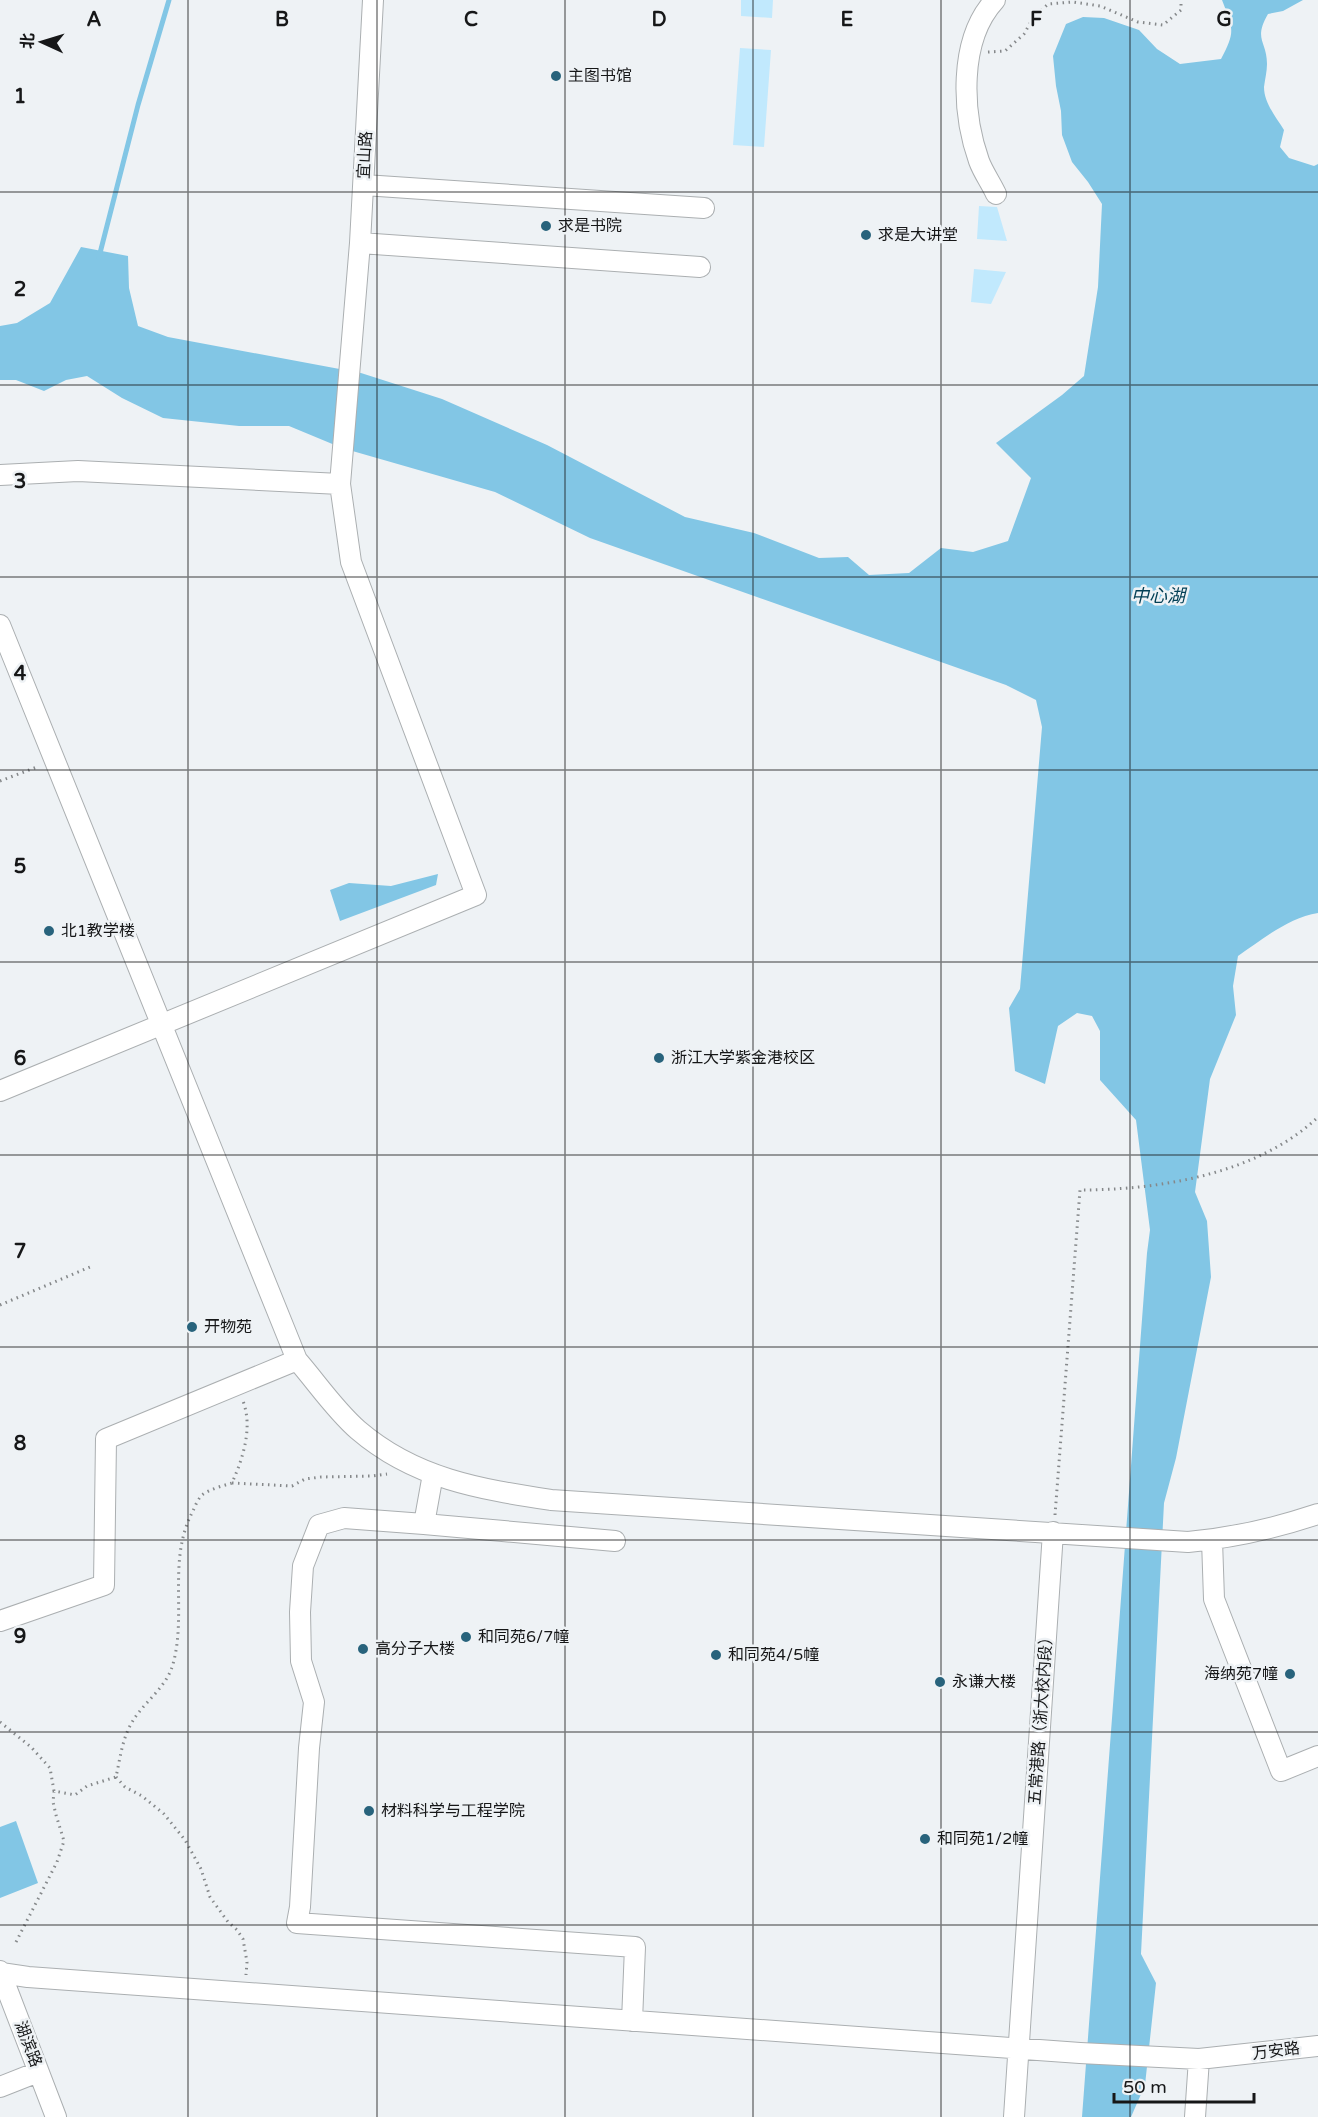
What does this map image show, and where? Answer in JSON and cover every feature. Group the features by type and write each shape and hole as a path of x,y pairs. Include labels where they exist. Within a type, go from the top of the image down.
{"street":[{"name":"宜山路","path":"162,1025 476,895 351,561 340,477 356,310 373,0"},
{"path":"995,0 976,32 967,68 967,99 970,127 980,162 996,194"},
{"path":"364,185 704,208"},
{"path":"360,243 700,267"},
{"path":"0,475 78,471 340,477"},
{"path":"0,625 297,1360 358,1430 388,1451 411,1465 454,1482 497,1492 551,1500 1188,1542 1212,1540 1288,1524 1318,1514"},
{"path":"0,1091 162,1025"},
{"path":"0,1621 104,1585 106,1440 297,1360"},
{"path":"424,1524 433,1474"},
{"path":"615,1541 344,1518 319,1525 303,1566 300,1612 301,1661 314,1702 297,1923 635,1947 632,2021"},
{"name":"五常港路（浙大校内段）","path":"1014,2117 1053,1532"},
{"path":"1212,1540 1214,1599 1281,1771 1318,1756"},
{"name":"万安路","path":"0,1972 39,1977 1018,2050 1199,2059 1318,2046"},
{"name":"湖滨路","path":"0,1972 56,2117"},
{"path":"1195,2117 1199,2059"},
{"path":"0,2087 38,2072"}],"path":[{"path":"971,52 1005,51 1024,34 1033,18 1048,4 1073,2 1100,6 1138,22 1163,25 1181,10 1181,0"},
{"path":"0,781 53,760"},
{"path":"1053,1532 1080,1190 1120,1190 1190,1178 1229,1167 1273,1149 1306,1128 1318,1117"},
{"path":"0,1305 90,1267"},
{"path":"232,1483 240,1466 248,1431 244,1403 234,1386"},
{"path":"116,1777 131,1723 141,1708 164,1686 173,1665 180,1613 177,1585 186,1525 201,1496 232,1483 292,1486 305,1479 385,1474 411,1465"},
{"path":"0,1722 31,1747 50,1768 54,1791 53,1802 64,1841 57,1862 16,1942"},
{"path":"54,1791 75,1795 87,1786 116,1777"},
{"path":"116,1777 126,1787 142,1796 164,1814 184,1840 201,1869 210,1897 243,1939 247,1962 244,1992"}],"shaded area":[{"path":"741,0 773,0 772,18 741,16"},
{"path":"740,48 771,50 764,147 733,145"},
{"path":"979,206 997,207 1007,241 977,239"},
{"path":"974,269 1006,272 991,304 971,302"}],"water":[{"name":"中心湖","path":"1222,0 1303,0 1283,11 1268,14 1261,35 1267,64 1264,87 1266,99 1284,130 1280,147 1289,158 1314,166 1318,164 1318,913 1286,924 1238,956 1233,986 1236,1015 1210,1079 1195,1192 1207,1221 1211,1277 1176,1458 1164,1503 1141,1954 1156,1983 1145,2085 1131,2117 1082,2117 1150,1230 1136,1120 1100,1080 1100,1031 1092,1016 1077,1013 1058,1026 1045,1084 1015,1071 1009,1008 1020,989 1042,727 1036,700 1006,685 590,538 495,492 342,448 289,426 239,426 163,418 122,398 87,376 66,380 44,391 16,380 0,380 0,326 17,323 50,303 81,247 128,256 129,288 138,326 168,337 361,373 442,399 547,445 685,517 754,533 819,558 848,557 869,575 909,573 941,548 973,552 1008,541 1031,478 996,443 1084,376 1098,287 1102,204 1072,162 1062,135 1053,56 1066,24 1083,17 1104,18 1139,30 1157,49 1180,64 1221,59 1231,36 1229,18"},
{"path":"438,874 436,885 340,921 330,890 349,883 391,886"},
{"path":"16,1821 38,1883 0,1898 0,1827"}],"waterway":[{"path":"99,257 138,105 169,0"}],"place":[{"name":"主图书馆","path":"556,76"},
{"name":"求是书院","path":"546,226"},
{"name":"求是大讲堂","path":"866,235"},
{"name":"北1教学楼","path":"49,931"},
{"name":"浙江大学紫金港校区","path":"659,1058"},
{"name":"开物苑","path":"192,1327"},
{"name":"和同苑6/7幢","path":"466,1637"},
{"name":"高分子大楼","path":"363,1649"},
{"name":"和同苑4/5幢","path":"716,1655"},
{"name":"海纳苑7幢","path":"1290,1674"},
{"name":"永谦大楼","path":"940,1682"},
{"name":"材料科学与工程学院","path":"369,1811"},
{"name":"和同苑1/2幢","path":"925,1839"}]}
